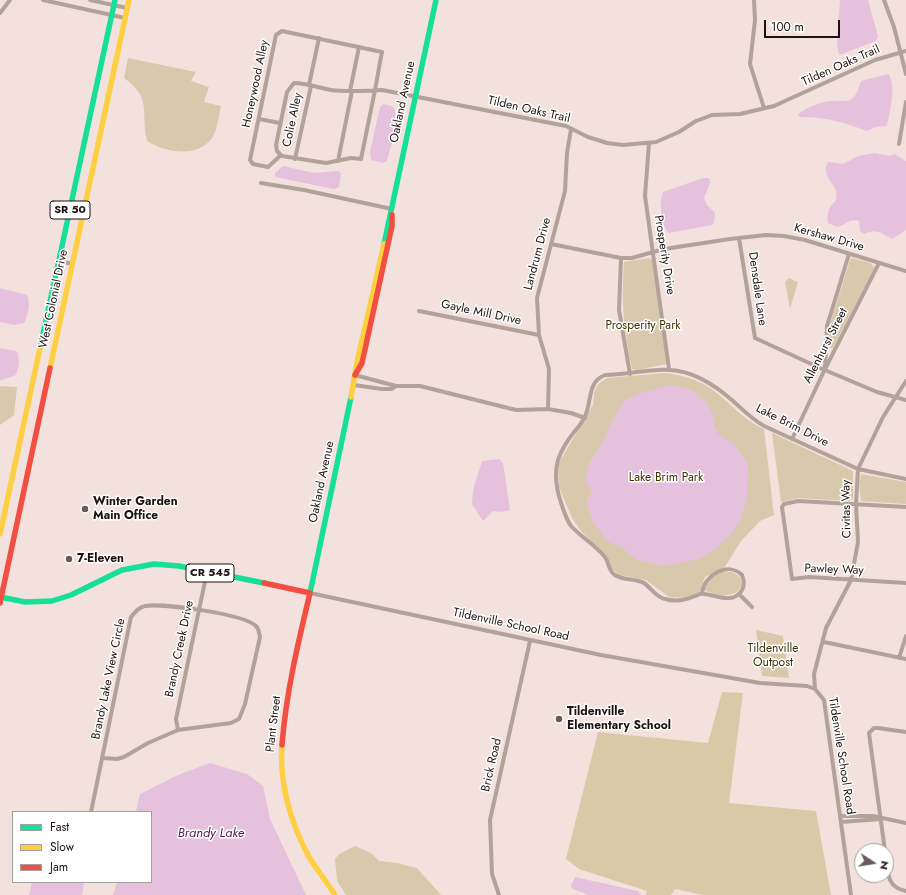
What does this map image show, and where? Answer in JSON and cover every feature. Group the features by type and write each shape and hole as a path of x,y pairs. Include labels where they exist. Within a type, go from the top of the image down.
{"main road":[{"name":"West Colonial Drive","path":"0,599 129,0"},
{"name":"Oakland Avenue","path":"310,593 354,385 358,355 392,209 436,0"},
{"name":"West Colonial Drive","path":"0,534 60,261 114,3"},
{"name":"Tildenville School Road","path":"0,599 25,602 52,600 77,592 116,572 144,565 165,564 310,593"},
{"name":"Plant Street","path":"310,593 287,700 282,730 281,761 283,785 290,812 301,842 320,875 335,895"}],"street":[{"path":"0,13 10,0"},
{"path":"43,0 125,18"},
{"path":"90,0 114,3 127,8"},
{"path":"754,0 755,20 750,64 764,108"},
{"path":"884,0 894,27 906,74"},
{"name":"Honeywood Alley","path":"281,155 268,167 253,164 250,160 276,35 282,31 382,52 375,90"},
{"name":"Colie Alley","path":"295,159 319,38"},
{"path":"338,161 359,47"},
{"name":"Tilden Oaks Trail","path":"280,123 287,92 294,83 351,91 382,90 571,128 588,137 607,143 624,145 648,143 669,137 696,121 712,115 740,114 764,108 801,95 875,60 906,51"},
{"path":"259,119 280,123 276,151 281,155 295,159 326,163 351,158 361,159 375,90"},
{"path":"899,144 906,102"},
{"name":"Landrum Drive","path":"548,409 549,369 539,335 537,298 565,191 567,153 571,128"},
{"name":"Prosperity Drive","path":"648,143 645,196 654,252 669,370"},
{"path":"261,183 304,190 392,209"},
{"name":"Kershaw Drive","path":"654,252 739,238 784,236 906,271"},
{"name":"Densdale Lane","path":"739,238 755,338 825,369"},
{"path":"551,244 621,258 632,258 654,252"},
{"path":"849,254 827,326 825,369 877,392 906,400"},
{"path":"621,258 619,310 630,374"},
{"path":"60,261 73,264"},
{"name":"Allenhurst Street","path":"792,439 825,369 879,263"},
{"name":"Gayle Mill Drive","path":"419,311 539,335"},
{"name":"Lake Brim Drive","path":"702,593 683,600 664,599 643,583 634,579 624,579 614,574 608,566 605,558 571,525 558,492 555,476 557,462 566,441 585,418 590,403 593,384 598,378 605,375 669,370 689,374 709,384 733,401 751,418 792,439 858,469 906,479"},
{"path":"355,375 396,386 420,386 516,410 548,409 571,413 585,418"},
{"name":"Civitas Way","path":"815,689 814,674 824,642 826,628 851,580 858,542 856,504 858,469 874,433 895,397 906,382"},
{"path":"354,385 382,389 392,389 396,386"},
{"name":"Pawley Way","path":"906,508 798,501 784,504 782,507 792,580 809,577 906,584"},
{"path":"731,569 741,573 744,586 739,594 729,598 702,593 703,588 713,574 722,570 731,569"},
{"name":"Brandy Creek Drive","path":"178,730 176,719 207,572"},
{"name":"Tildenville School Road","path":"310,593 530,641 760,683 807,686 815,689 824,700 851,895"},
{"path":"739,594 752,607"},
{"name":"Brandy Lake View Circle","path":"164,605 198,610 248,621 255,625 259,630 260,637 245,704 239,719 230,723 178,730 148,743 124,757 117,759 103,758 131,617 138,609 145,606 164,605"},
{"path":"899,658 906,636"},
{"name":"Brick Road","path":"499,895 492,874 490,820 530,641"},
{"path":"824,642 906,659"},
{"path":"884,843 869,733 874,728 906,732"},
{"path":"91,811 103,758"},
{"path":"840,816 873,816 881,819 906,823"},
{"path":"841,822 873,821 881,819"},
{"path":"891,883 895,888 906,891"}],"green space":[{"path":"128,58 196,72 191,81 209,87 204,102 221,106 216,131 206,145 198,149 181,152 163,148 147,141 142,99 139,92 124,78"},
{"name":"Prosperity Park","path":"649,258 652,260 667,364 637,370 632,369 625,329 623,304 624,262"},
{"path":"852,258 871,263 874,268 833,348 829,348 829,327 850,260"},
{"path":"789,278 798,282 790,309 785,282"},
{"name":"Lake Brim Park","path":"665,373 686,377 705,385 717,393 745,418 764,429 774,515 760,521 741,541 725,567 705,577 699,593 685,598 669,597 646,580 620,575 610,568 606,557 581,531 572,518 559,487 558,464 593,405 594,393 597,386 607,378"},
{"path":"0,386 17,387 14,415 0,425"},
{"path":"772,433 853,471 853,499 847,501 799,498 781,502"},
{"path":"861,474 906,482 906,504 861,501 859,484"},
{"path":"722,572 732,572 740,577 742,585 739,589 735,593 726,595 706,591 705,589 710,580"},
{"name":"Tildenville Outpost","path":"756,630 783,636 789,678 762,676"},
{"path":"355,846 371,853 379,861 397,863 417,868 441,895 346,895 337,881 335,859 339,854"}],"shaded area":[{"path":"722,692 743,693 729,803 816,811 831,895 703,895 675,889 671,895 646,895 647,891 579,869 566,859 598,732 708,743"}],"water":[{"path":"840,0 868,0 878,36 876,41 839,55 837,44"},
{"path":"889,74 892,93 887,126 876,127 867,131 834,121 800,117 798,114 820,103 850,100 856,94 861,81"},
{"path":"383,104 394,107 396,120 387,161 383,163 371,160 370,152 380,107"},
{"path":"875,153 890,156 894,154 906,161 906,230 892,239 875,231 864,234 860,231 859,221 856,220 837,227 828,223 828,211 835,202 837,196 836,191 826,173 828,162 843,164 858,156"},
{"path":"283,166 314,173 339,171 341,174 339,187 334,189 275,177 275,173"},
{"path":"703,178 709,178 710,183 704,198 707,205 715,213 714,223 712,225 669,233 664,225 662,214 661,201 663,192"},
{"path":"0,288 27,295 29,302 27,317 24,323 14,325 0,322"},
{"path":"0,348 16,351 18,353 19,364 16,375 0,381"},
{"name":"Lake Brim Park","path":"672,385 693,391 706,402 714,416 714,426 718,434 734,444 748,464 747,498 740,522 729,536 712,552 699,559 662,566 635,559 621,547 607,541 593,522 586,501 592,492 585,481 589,463 604,441 610,425 625,400 647,391"},
{"path":"499,459 503,463 510,510 502,512 493,511 483,521 472,504 473,490 482,461"},
{"name":"Brandy Lake","path":"210,763 247,774 263,786 270,819 306,895 113,895 117,883 152,883 152,811 136,811 140,794 178,775"},
{"path":"575,877 638,891 641,895 589,895 573,889 571,886"},
{"path":"32,883 84,883 82,895 29,895"}],"traffic: fast":[{"path":"40,348 115,0"},
{"path":"384,244 436,0"},
{"path":"310,593 351,397"},
{"path":"0,597 25,602 52,601 71,595 122,570 154,564 179,566 264,583"}],"traffic: slow":[{"path":"50,368 129,0"},
{"path":"351,397 357,362 384,244"},
{"path":"0,534 40,348"},
{"path":"282,745 282,774 284,788 292,817 309,857 335,895"}],"traffic: jam":[{"path":"355,375 362,363 392,226 392,215"},
{"path":"0,603 50,368"},
{"path":"264,583 310,593 289,687 282,745"}],"place":[{"name":"Winter Garden Main Office","path":"85,509"},
{"name":"7-Eleven","path":"69,559"},
{"name":"Tildenville Elementary School","path":"559,719"}]}
